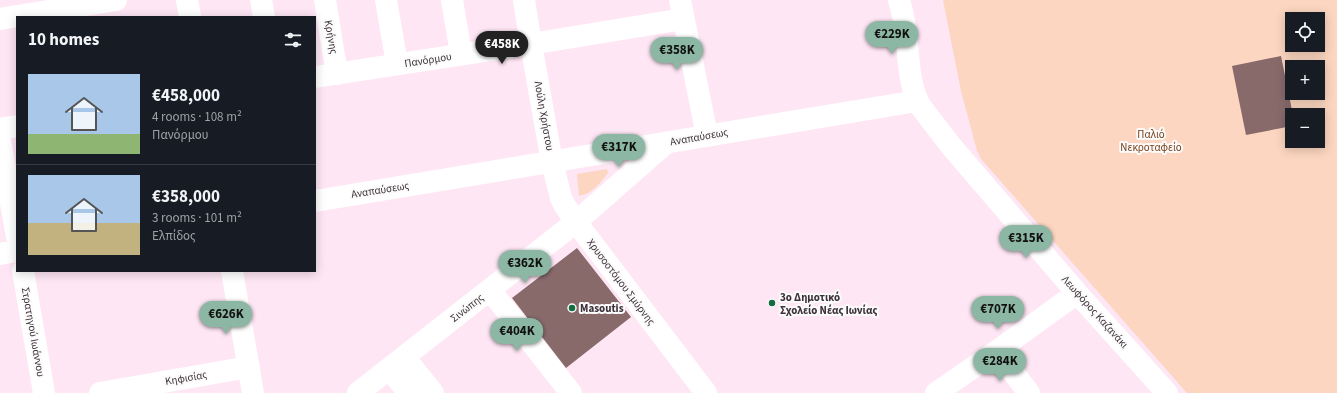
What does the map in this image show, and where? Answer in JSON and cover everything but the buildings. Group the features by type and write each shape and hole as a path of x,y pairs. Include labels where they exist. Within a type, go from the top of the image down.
{"street":[{"path":"18,16 116,0"},
{"path":"187,0 190,16"},
{"path":"261,0 264,16"},
{"name":"Κρήνης","path":"325,0 337,74"},
{"path":"386,0 397,64"},
{"path":"452,0 461,54"},
{"name":"Λούλη Χρήστου","path":"524,0 552,162"},
{"name":"Λεωφόρος Καζανάκι","path":"899,0 906,32 913,83 918,101 928,117 1077,293 1167,393"},
{"path":"682,9 707,136"},
{"name":"Πανόρμου","path":"316,77 531,44 682,9"},
{"path":"0,19 16,16"},
{"name":"Αναπαύσεως","path":"316,201 918,101"},
{"path":"0,129 16,126"},
{"path":"0,141 16,231"},
{"name":"Σινώπης","path":"358,393 576,222 666,143"},
{"name":"Χρυσοστόμου Σμύρνης","path":"552,162 564,206 700,391"},
{"path":"0,254 16,251"},
{"name":"Στρατηγού Ιωάννου","path":"23,272 44,393"},
{"path":"232,272 253,393"},
{"path":"490,290 571,393"},
{"path":"936,393 997,352 1077,293"},
{"path":"997,352 1029,393"},
{"path":"397,363 409,393"},
{"path":"397,363 433,393"},
{"name":"Κηφισίας","path":"100,393 249,367"}],"green space":[{"name":"Παλιό Νεκροταφείο","path":"943,0 1337,0 1337,393 1187,393 981,159 977,151 961,91"},
{"path":"607,169 608,173 595,188 584,195 579,196 577,174"}],"place":[{"name":"3ο Δημοτικό Σχολείο Νέας Ιωνίας","path":"772,303"},
{"name":"Masoutis","path":"572,308"}]}
